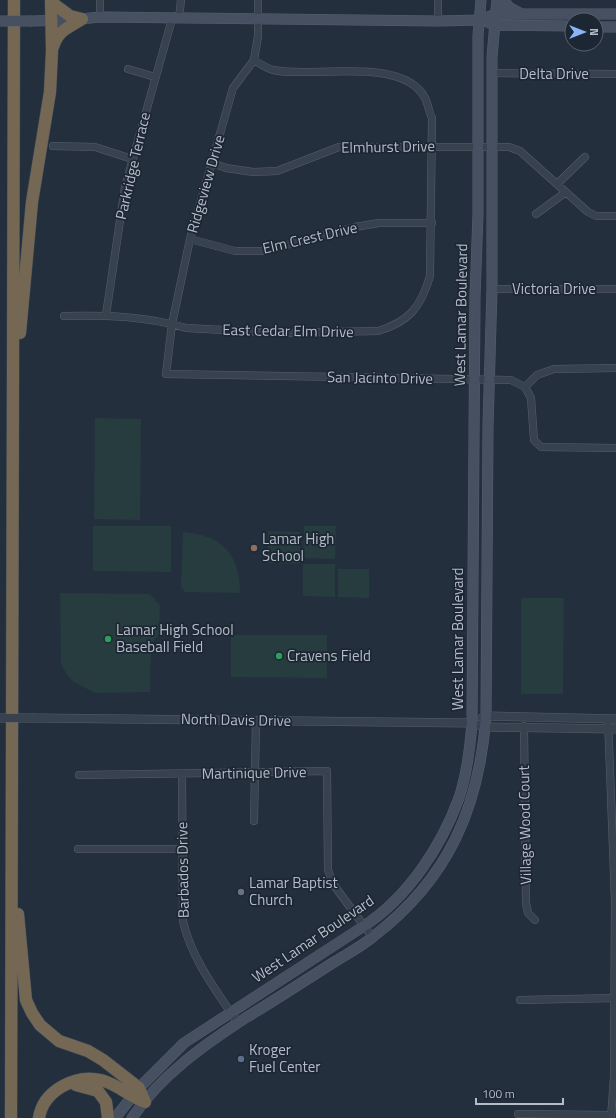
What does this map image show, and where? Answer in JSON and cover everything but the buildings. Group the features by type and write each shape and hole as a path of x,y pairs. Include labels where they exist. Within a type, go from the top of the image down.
{"highway":[{"path":"11,1118 14,0"},
{"path":"12,434 32,202 50,92 52,50 51,1"},
{"path":"51,1 70,16 82,19"},
{"path":"52,50 56,37 65,28 82,19"},
{"path":"13,752 18,914 26,1000 40,1025 59,1041 88,1051 103,1060 145,1102"},
{"path":"39,1118 47,1100 57,1090 69,1083 88,1079 100,1080 135,1092"},
{"path":"69,1083 98,1091 106,1102 108,1118"}],"main road":[{"name":"West Lamar Boulevard","path":"115,1118 135,1092 184,1043 364,926 386,909 415,877 434,848 450,821 465,778 472,723 476,380 475,296 481,0"},
{"name":"West Lamar Boulevard","path":"132,1118 180,1064 238,1023 372,938 401,913 419,895 439,869 453,846 466,818 475,787 486,727 488,426 492,289 492,39 497,0"},
{"path":"504,0 509,7 522,14"},
{"path":"0,21 52,21 100,17 438,21 480,20 496,14 616,14"},
{"path":"480,20 494,25 564,26"},
{"path":"604,27 616,27"},
{"path":"475,426 488,426"}],"street":[{"path":"100,0 100,17"},
{"name":"Parkridge Terrace","path":"106,315 125,187 155,76 176,19 181,0"},
{"name":"Ridgeview Drive","path":"166,374 172,324 190,239 233,88 254,60 258,36 258,0"},
{"path":"438,0 438,21"},
{"name":"East Cedar Elm Drive","path":"64,316 106,315 172,324 186,328 280,334 368,332 390,328 410,315 426,290 430,276 433,146 432,118 424,98 418,90 393,75 364,71 281,71 264,66 254,60"},
{"path":"128,69 155,76"},
{"name":"Delta Drive","path":"492,73 616,74"},
{"path":"52,146 94,147 132,159"},
{"name":"Elmhurst Drive","path":"212,163 226,168 252,172 277,171 339,147 509,147 520,151 588,212 596,216 616,216"},
{"path":"557,184 585,157"},
{"path":"536,214 566,192"},
{"name":"Elm Crest Drive","path":"190,239 235,251 264,251 355,226 378,223 432,223"},
{"name":"Victoria Drive","path":"492,289 616,289"},
{"path":"616,368 554,369 537,376 525,387 531,398 534,440 541,447 551,449 616,448"},
{"name":"San Jacinto Drive","path":"166,374 490,381 511,380 525,387"},
{"name":"North Davis Drive","path":"472,723 486,716 612,719"},
{"name":"North Davis Drive","path":"0,718 472,723 486,727 524,726 612,729"},
{"path":"518,1114 611,1116 615,998 612,719"},
{"path":"254,821 256,720"},
{"name":"Village Wood Court","path":"524,726 526,903 528,913 535,920"},
{"name":"Martinique Drive","path":"79,775 182,775 327,771 328,870 333,884 364,926"},
{"name":"Barbados Drive","path":"182,775 182,907 186,934 193,950 238,1023"},
{"path":"78,849 181,849"},
{"path":"364,926 372,938"},
{"path":"520,1000 615,998"}],"green space":[{"path":"95,418 141,419 140,520 94,519"},
{"path":"93,526 171,526 171,572 93,571"},
{"path":"304,526 336,526 335,559 303,558"},
{"path":"268,531 300,532 300,564 268,563"},
{"path":"183,532 208,537 218,542 226,549 237,567 240,593 185,592 181,587"},
{"path":"303,564 335,564 335,597 303,596"},
{"path":"338,569 369,569 369,598 338,597"},
{"name":"Lamar High School Baseball Field","path":"60,593 150,594 160,605 159,634 151,644 150,692 95,693 74,682 67,675 61,664"},
{"path":"521,598 564,598 563,694 521,694"},
{"name":"Cravens Field","path":"231,635 327,635 327,678 231,677"}],"place":[{"name":"Lamar High School","path":"254,548"},
{"name":"Lamar High School Baseball Field","path":"108,639"},
{"name":"Cravens Field","path":"279,656"},
{"name":"Lamar Baptist Church","path":"241,892"},
{"name":"Kroger Fuel Center","path":"241,1059"}]}
